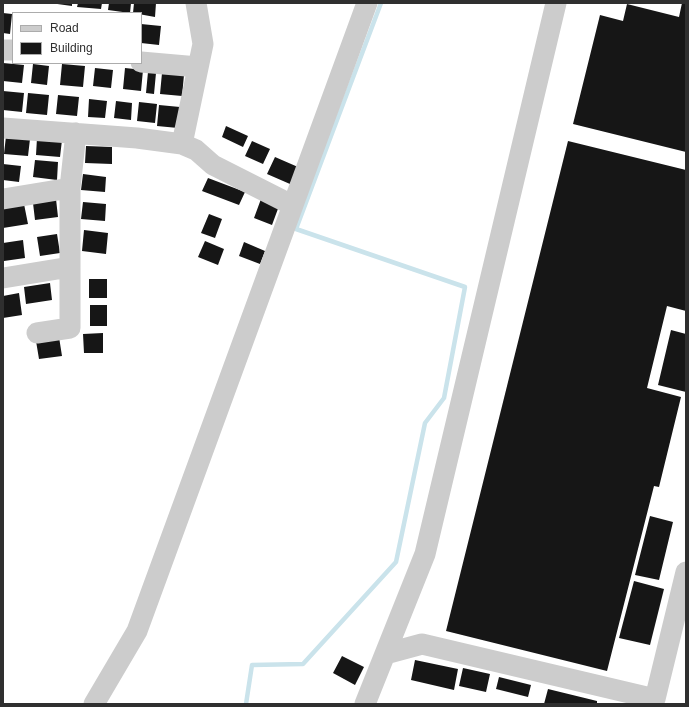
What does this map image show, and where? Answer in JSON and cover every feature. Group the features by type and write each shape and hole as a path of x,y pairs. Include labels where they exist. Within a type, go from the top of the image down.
{"street":[{"path":"182,144 202,44 196,3"},
{"path":"94,704 137,631 366,3"},
{"path":"365,704 425,554 556,3"},
{"path":"142,62 198,67"},
{"path":"3,128 137,138 182,144 196,150 213,165 292,205"},
{"path":"37,333 70,328 70,188 76,133"},
{"path":"3,199 70,188"},
{"path":"3,278 70,267"},
{"path":"385,654 422,644 655,699 686,572"}],"building":[{"path":"50,3 72,3 72,6"},
{"path":"78,3 102,3 101,9 77,7"},
{"path":"109,3 131,3 130,12 108,10"},
{"path":"134,3 156,3 155,17 142,15 142,12 133,12"},
{"path":"682,3 686,3 686,152 573,124 600,15 623,21 627,4 679,17"},
{"path":"3,13 12,14 10,34 3,33"},
{"path":"142,24 161,26 159,45 142,43"},
{"path":"3,63 24,65 22,83 3,81"},
{"path":"33,64 49,66 47,85 31,83"},
{"path":"62,64 85,66 83,87 60,85"},
{"path":"95,68 113,70 111,88 93,86"},
{"path":"125,68 143,70 141,91 123,89"},
{"path":"148,72 156,73 154,94 146,93"},
{"path":"162,73 184,75 182,96 160,94"},
{"path":"3,91 24,93 22,112 3,110"},
{"path":"28,93 49,95 47,115 26,113"},
{"path":"58,95 79,97 77,116 56,114"},
{"path":"89,99 107,101 105,118 88,117"},
{"path":"116,101 132,103 131,120 114,118"},
{"path":"139,102 157,104 155,123 137,121"},
{"path":"159,105 180,107 178,128 157,126"},
{"path":"226,126 248,136 243,147 222,137"},
{"path":"6,136 30,139 28,156 4,154"},
{"path":"37,138 62,140 60,157 36,155"},
{"path":"252,141 270,149 263,164 245,156"},
{"path":"568,141 686,170 686,311 667,306 647,388 681,397 659,487 654,486 607,671 446,631"},
{"path":"86,146 112,147 112,164 85,163"},
{"path":"275,157 298,167 290,184 267,174"},
{"path":"35,160 58,162 57,180 33,177"},
{"path":"3,164 21,166 19,182 3,180"},
{"path":"83,174 106,177 105,192 81,190"},
{"path":"208,178 245,192 239,205 202,191"},
{"path":"56,199 58,217 35,220 33,203"},
{"path":"261,199 279,206 272,225 254,218"},
{"path":"83,202 106,204 105,221 81,219"},
{"path":"24,204 28,224 3,228 3,207"},
{"path":"209,214 222,219 215,238 201,233"},
{"path":"84,230 108,233 106,254 82,251"},
{"path":"57,234 60,253 40,256 37,237"},
{"path":"23,240 25,258 4,261 3,243"},
{"path":"205,241 224,249 218,265 198,257"},
{"path":"244,242 265,251 260,264 239,256"},
{"path":"89,279 107,279 107,298 89,298"},
{"path":"50,283 52,300 26,304 24,287"},
{"path":"19,293 22,315 3,318 3,296"},
{"path":"90,305 107,305 107,326 90,326"},
{"path":"671,330 686,334 686,392 658,385"},
{"path":"103,333 103,353 84,353 83,334"},
{"path":"59,337 62,356 39,359 36,341"},
{"path":"650,516 673,522 659,580 635,575"},
{"path":"634,581 664,589 650,645 619,638"},
{"path":"342,656 364,667 355,685 333,673"},
{"path":"415,660 458,669 454,690 411,680"},
{"path":"463,668 490,674 486,692 459,686"},
{"path":"499,677 531,685 528,697 496,689"},
{"path":"548,689 597,701 597,704 544,704"}],"waterway":[{"path":"246,704 252,665 303,664 396,562 425,423 444,398 465,287 296,229 381,3"}]}
